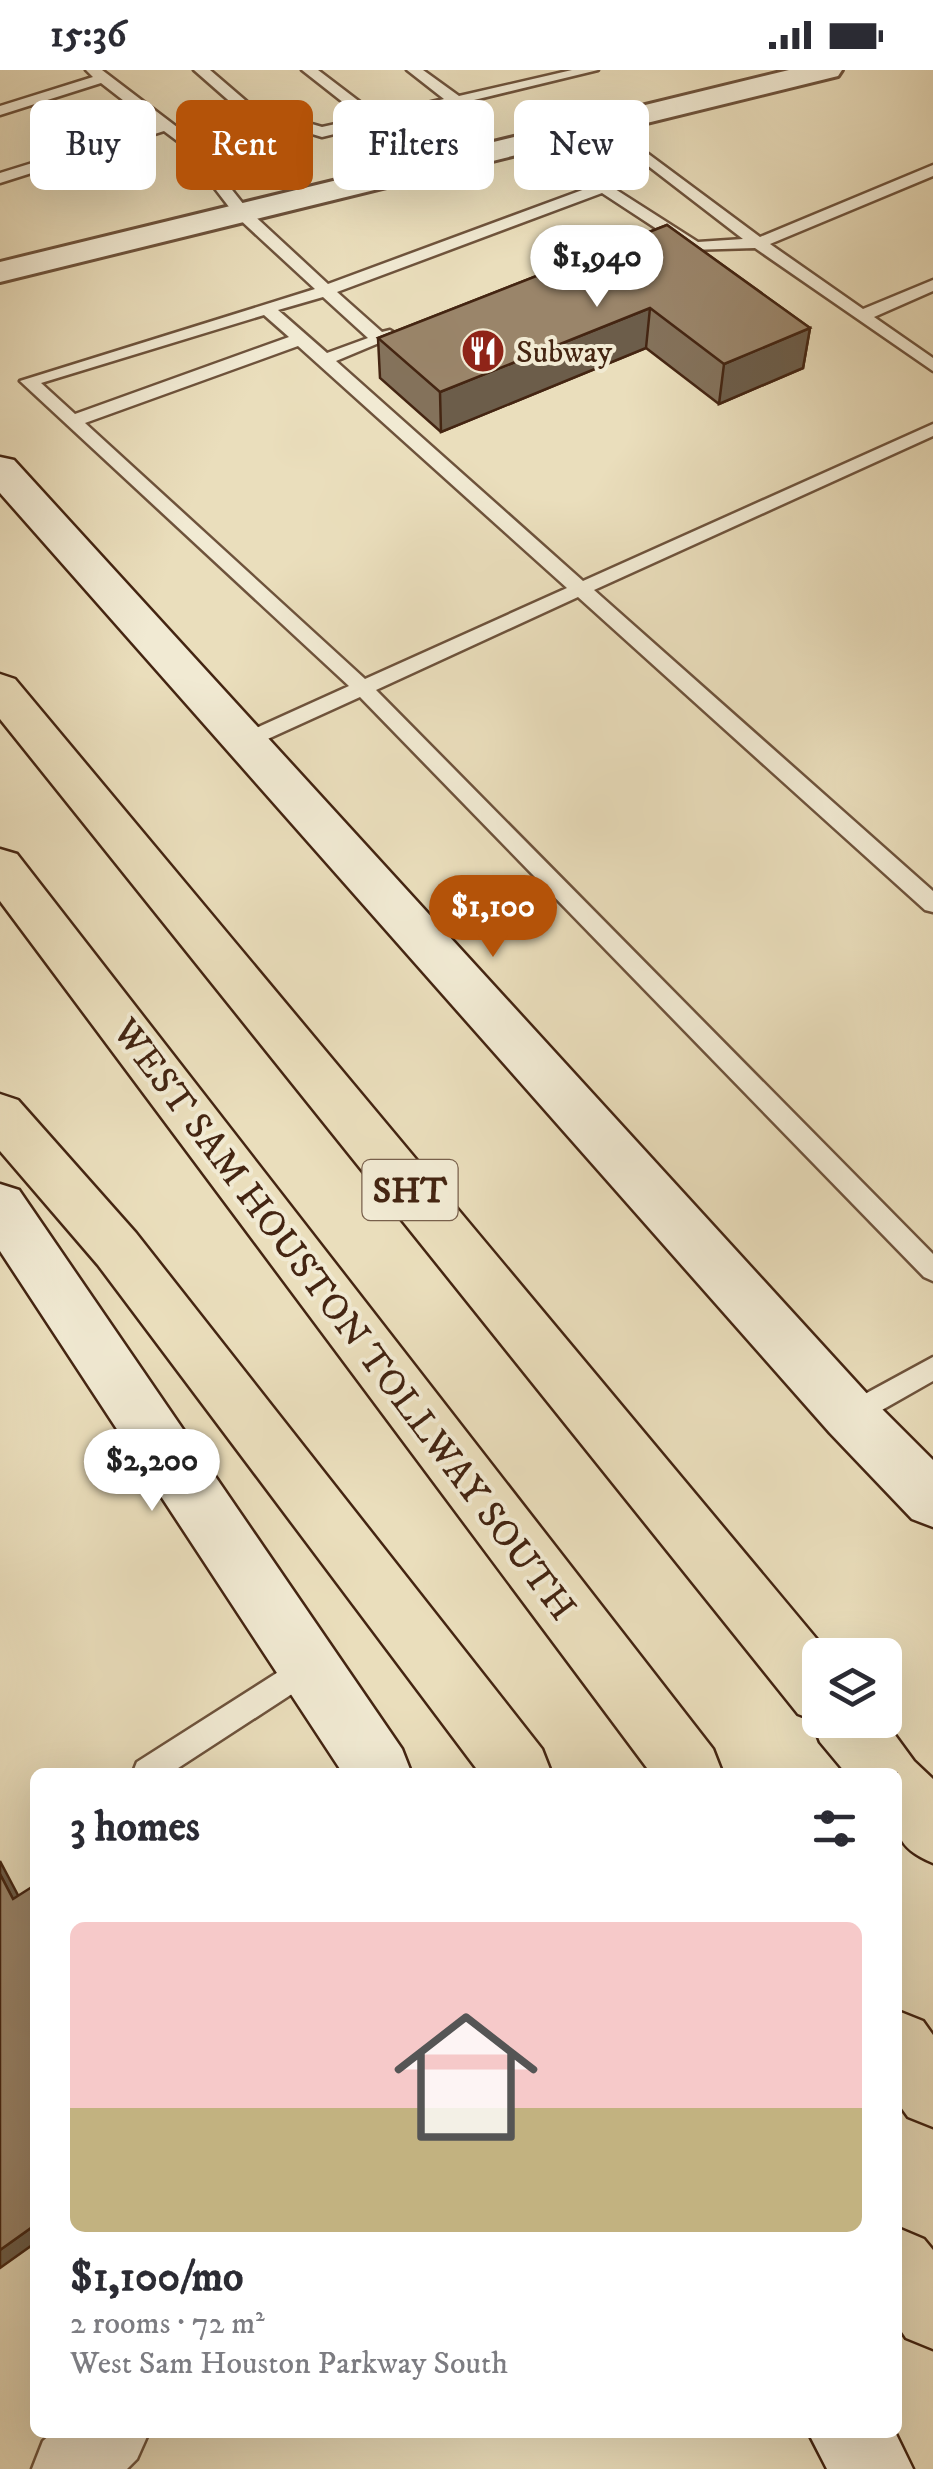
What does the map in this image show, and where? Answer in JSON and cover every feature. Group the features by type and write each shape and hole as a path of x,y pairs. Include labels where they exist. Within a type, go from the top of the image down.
{"highway":[{"name":"SHT","path":"0,689 802,1670"},
{"name":"WEST SAM HOUSTON TOLLWAY SOUTH","path":"0,866 687,1768"},
{"path":"0,1115 117,1249 516,1768"},
{"path":"858,1738 883,1768"},
{"path":"902,1792 933,1830"},
{"path":"902,2051 933,2092"},
{"path":"902,2270 933,2311"}],"main road":[{"path":"0,469 850,1416 933,1500"},
{"path":"0,1206 375,1768"},
{"path":"71,2469 104,2438"},
{"path":"852,2438 874,2469"}],"street":[{"path":"649,114 827,70"},
{"path":"0,272 514,147"}],"lane":[{"path":"201,70 248,110 322,132 333,129"},
{"path":"309,70 348,100"},
{"path":"414,70 455,100"},
{"path":"514,70 533,84"},
{"path":"461,100 590,70"},
{"path":"0,111 98,74 185,140 242,212 324,292 380,339"},
{"path":"0,178 166,126"},
{"path":"649,159 758,243 933,366"},
{"path":"933,170 758,243 695,247 604,187 324,292 28,380 362,688 933,1270"},
{"path":"646,234 664,227"},
{"path":"861,316 933,284"},
{"path":"266,309 933,904"},
{"path":"324,360 415,325"},
{"path":"73,421 300,339"},
{"path":"243,742 933,429"},
{"path":"850,1416 933,1368"},
{"path":"153,1768 308,1667"}],"building":[{"path":"667,225 810,328 724,364 650,308 440,392 378,338"},
{"path":"0,1874 13,1899 30,1888 30,2229 0,2250"}],"place":[{"name":"Subway","path":"483,351"}]}
